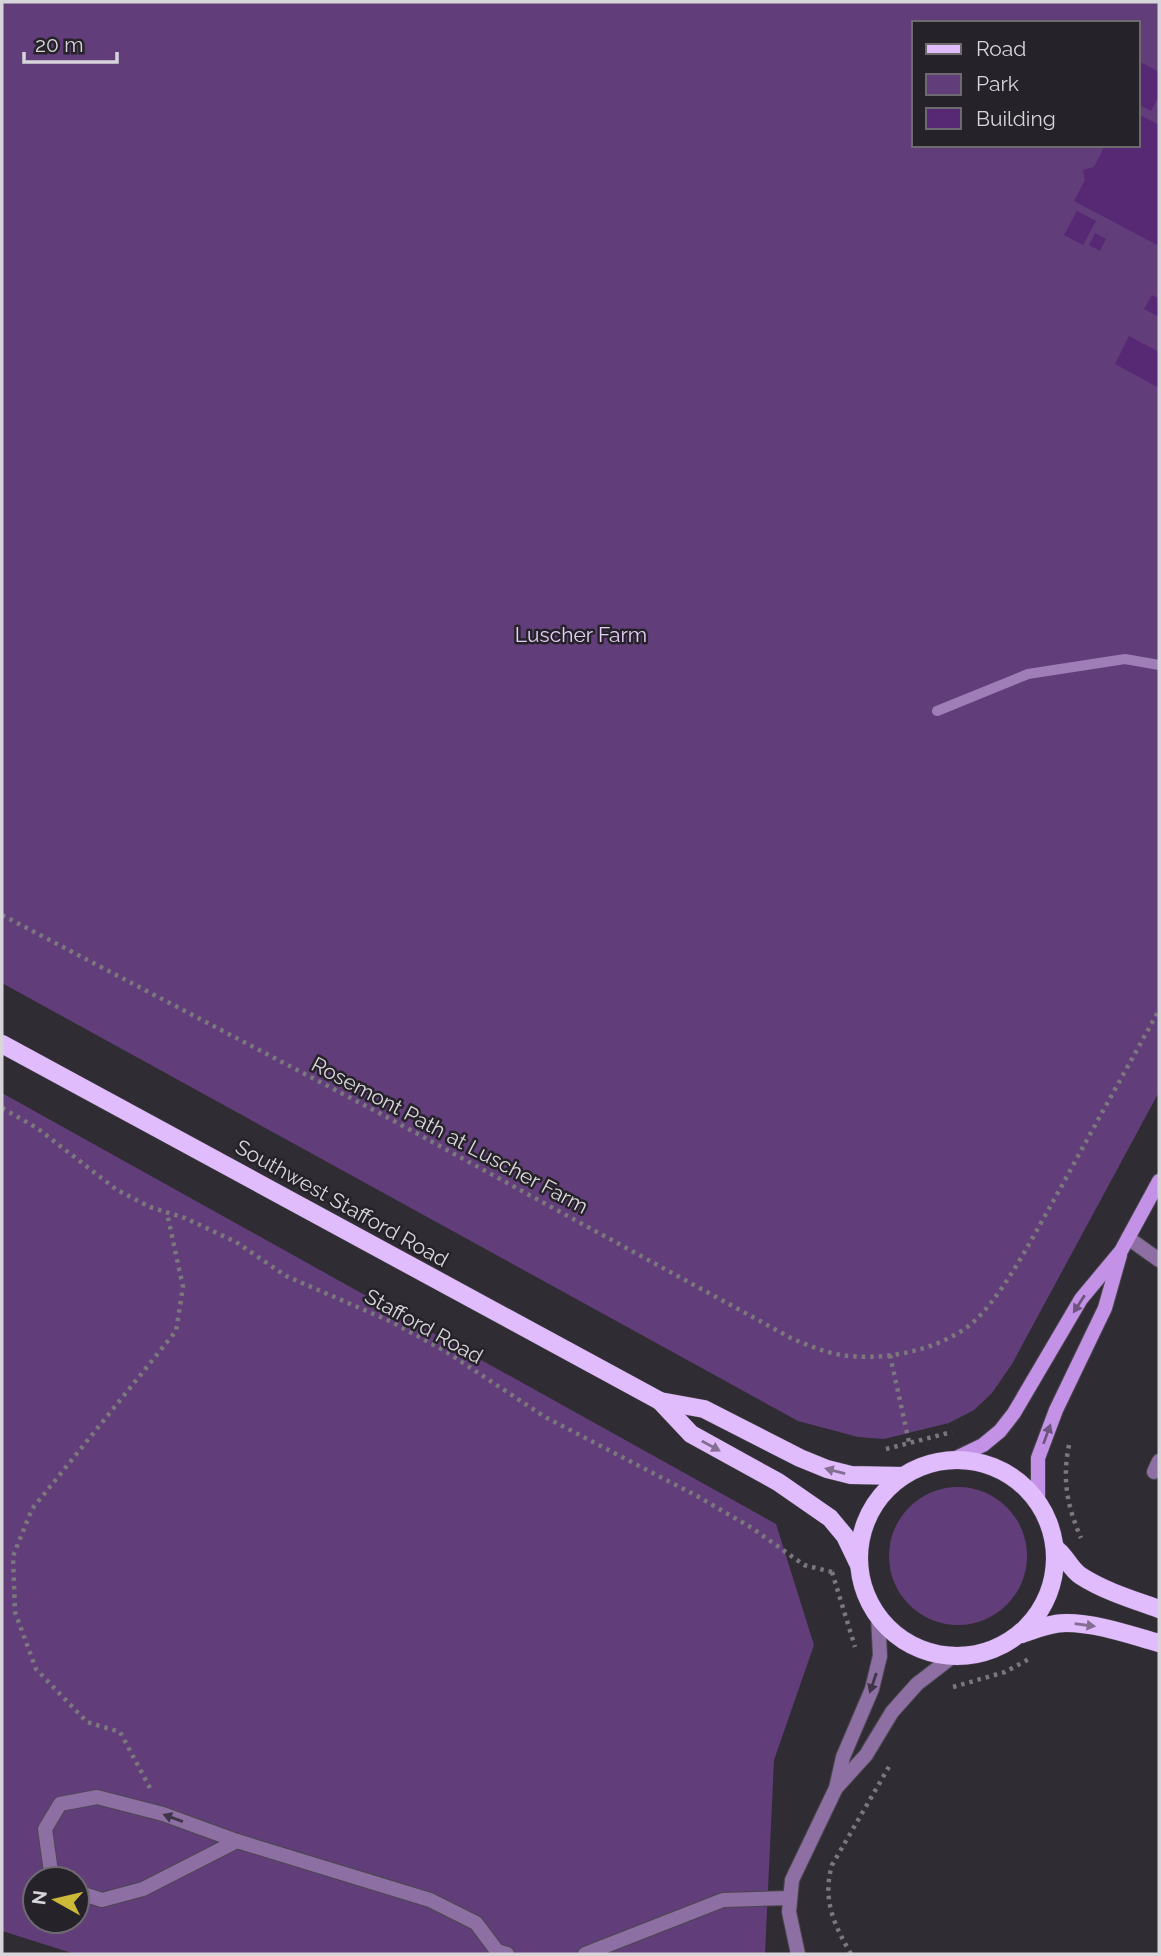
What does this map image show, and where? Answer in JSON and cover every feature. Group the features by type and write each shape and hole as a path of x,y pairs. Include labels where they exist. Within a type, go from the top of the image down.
{"main road":[{"name":"Southwest Stafford Road","path":"2,1044 660,1401 704,1409 827,1469 850,1475 903,1476"},
{"path":"954,1459 983,1445 1000,1431 1029,1390 1081,1299 1125,1244 1159,1181"},
{"path":"1038,1501 1037,1477 1042,1449 1056,1410 1105,1308 1125,1244"},
{"name":"Southwest Stafford Road","path":"660,1401 691,1434 778,1482 830,1518 845,1536 859,1566"},
{"path":"1019,1635 1042,1608 1055,1570 1055,1548 1050,1525 1038,1501 1012,1476 993,1466 972,1460 954,1459 927,1464 903,1476 880,1497 867,1518 861,1537 859,1566 866,1595 878,1616 892,1632 907,1643 927,1652 952,1657 971,1656 993,1650 1019,1635 1048,1625 1066,1623 1099,1627 1159,1643"},
{"path":"1055,1548 1061,1552 1069,1566 1084,1578 1159,1609"}],"street":[{"path":"1125,1244 1159,1260"},
{"path":"838,1786 843,1757 876,1674 880,1656 878,1616"},
{"path":"798,1954 792,1937 789,1898 797,1867 838,1786 866,1755 892,1712 917,1684 952,1657"},
{"path":"50,1865 45,1829 60,1804 97,1797 163,1814 237,1841 430,1900 476,1923 497,1951 507,1954"},
{"path":"91,1896 102,1900 143,1889 237,1841"},
{"path":"585,1954 723,1900 789,1898"}],"path":[{"name":"Rosemont Path at Luscher Farm","path":"2,915 383,1115 791,1338 840,1355 890,1355 941,1341 964,1329 985,1311 1021,1257 1159,1010"},
{"name":"Stafford Road","path":"2,1108 37,1128 117,1190 236,1242 286,1276 392,1322 445,1351 545,1417 730,1515 804,1564 832,1572"},
{"path":"163,1814 120,1732 86,1722 36,1669 15,1612 13,1556 32,1509 176,1331 183,1287 167,1213"},
{"path":"890,1355 909,1442"},
{"path":"883,1450 961,1428"},
{"path":"1071,1437 1064,1474 1066,1492 1069,1508 1083,1542"},
{"path":"830,1564 856,1651"},
{"path":"947,1688 1005,1672 1036,1655"},
{"path":"851,1954 830,1913 827,1881 832,1865 896,1755"},
{"path":"838,1786 869,1779 890,1765"}],"green space":[{"name":"Luscher Farm","path":"2,2 1159,2 1159,1092 1012,1364 992,1393 974,1410 949,1423 884,1439 858,1437 798,1421 2,983"},
{"path":"2,1093 776,1524 814,1645 774,1760 765,1954 75,1954 2,1931"},
{"path":"958,1487 985,1492 1007,1507 1022,1529 1027,1556 1022,1583 1007,1605 985,1620 958,1625 931,1620 909,1605 894,1583 889,1556 894,1529 909,1507 931,1492"}],"building":[{"path":"1140,62 1159,72 1159,96 1151,111 1140,105"},
{"path":"1140,115 1159,125 1159,246 1074,201 1085,180 1083,170 1094,167 1104,147 1140,147"},
{"path":"1077,211 1096,221 1083,245 1064,235"},
{"path":"1095,233 1106,239 1100,251 1089,245"},
{"path":"1152,295 1159,299 1159,317 1144,309"},
{"path":"1129,336 1159,352 1159,388 1115,364"}],"waterway":[{"path":"937,711 1028,674 1125,659 1159,665"}]}
